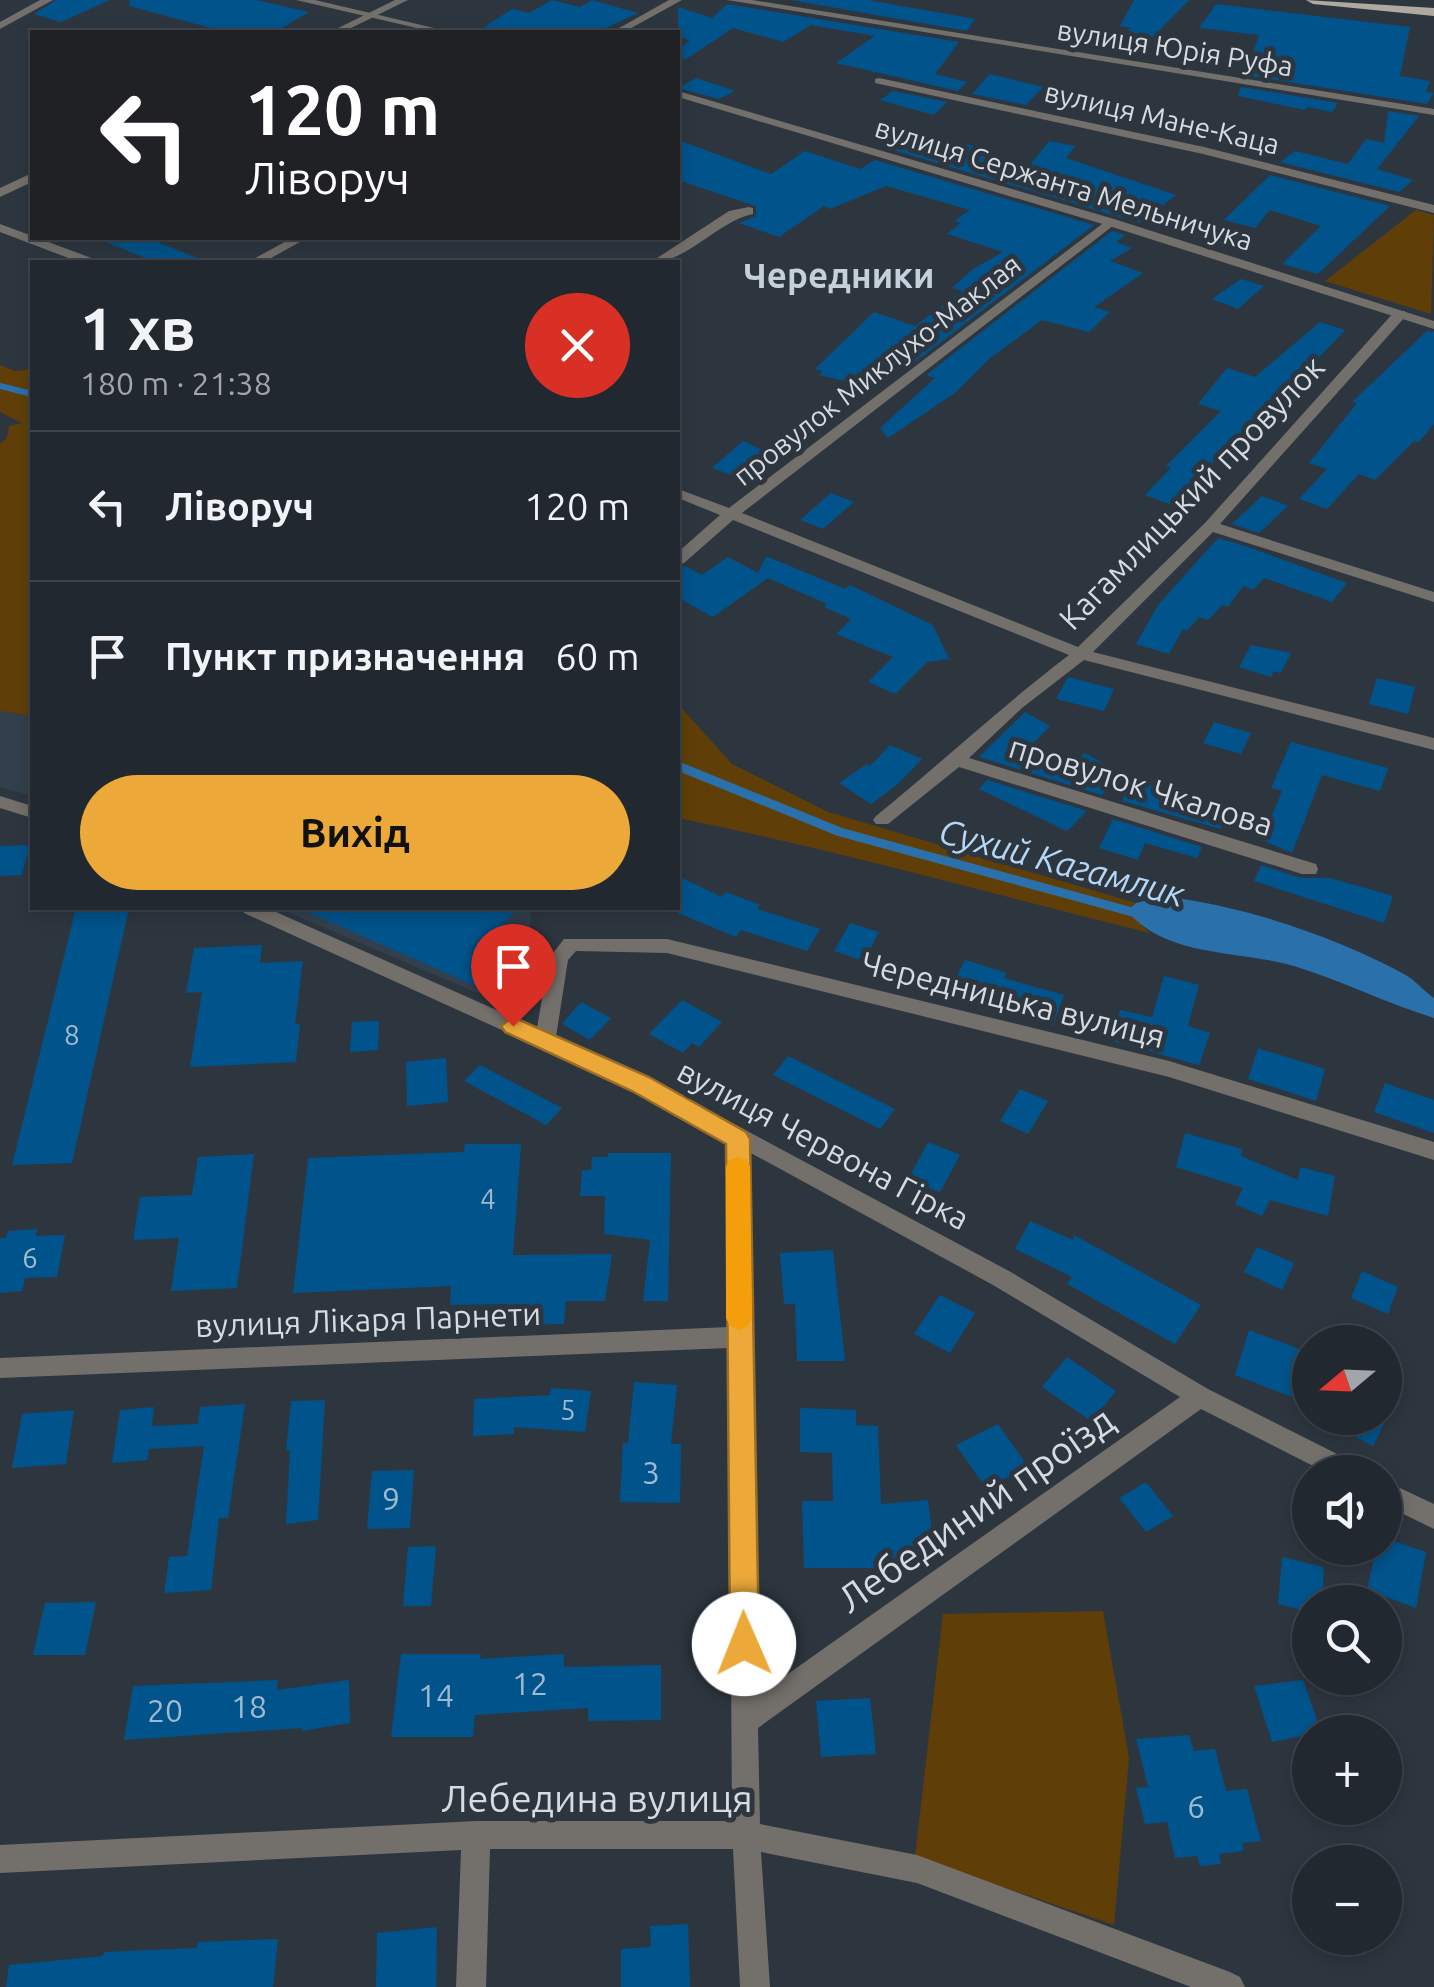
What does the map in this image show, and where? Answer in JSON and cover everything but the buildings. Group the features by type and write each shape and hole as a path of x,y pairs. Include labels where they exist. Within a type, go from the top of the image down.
{"main road":[{"path":"1313,0 1434,12"}],"street":[{"path":"0,26 48,0"},
{"path":"301,0 437,30"},
{"path":"340,30 403,0"},
{"path":"621,30 677,0"},
{"name":"вулиця Юрія Руфа","path":"732,0 1434,112"},
{"name":"вулиця Мане-Каца","path":"878,81 1204,151 1434,209"},
{"name":"вулиця Сержанта Мельничука","path":"680,95 1110,222 1434,325"},
{"path":"0,192 30,178"},
{"path":"661,260 732,214 749,211"},
{"name":"провулок Миклухо-Маклая","path":"680,558 731,514 1110,222"},
{"path":"0,228 30,239"},
{"path":"31,240 84,260"},
{"path":"259,260 298,240"},
{"name":"Кагамлицький провулок","path":"882,820 956,760 1016,704 1081,654 1210,526 1400,314"},
{"path":"680,494 1081,654 1434,744"},
{"path":"1210,526 1434,597"},
{"name":"провулок Чкалова","path":"956,760 1308,869"},
{"path":"0,802 30,811"},
{"name":"вулиця Червона Гірка","path":"254,910 641,1084 1001,1278 1200,1396 1315,1455"},
{"name":"Чередницька вулиця","path":"546,1041 559,958 571,944 667,946 1169,1069 1434,1151"},
{"path":"738,1139 746,1835 755,1987"},
{"name":"вулиця Лікаря Парнети","path":"0,1368 739,1338"},
{"name":"Лебединий проїзд","path":"746,1720 1200,1396"},
{"path":"1402,1501 1434,1518"},
{"path":"471,1987 476,1835"},
{"name":"Лебедина вулиця","path":"0,1859 476,1835 746,1835 917,1869 1230,1987"}],"shaded area":[{"path":"1416,210 1434,215 1431,314 1325,281"},
{"path":"0,365 15,371 30,369 30,716 0,711 0,444 7,438 9,426 22,423 0,412"},
{"path":"680,706 732,764 828,812 1136,903 1127,911 1150,933 855,858 680,818"},
{"path":"0,711 30,716 30,795 0,787"},
{"path":"283,910 531,910 527,1014"},
{"path":"1103,1611 1129,1758 1114,1925 915,1857 943,1614"}],"water":[{"path":"1162,896 1286,924 1376,960 1412,979 1434,998 1434,1018 1294,966 1183,945 1143,926 1127,911 1136,903"}],"waterway":[{"name":"Сухий Кагамлик","path":"0,386 30,394"},
{"name":"Сухий Кагамлик","path":"680,767 840,832 1136,913"}],"slow traffic":[{"path":"738,1167 739,1318"}],"district":[{"name":"Чередники","path":"839,276"}],"route":[{"path":"513,1026 641,1084 738,1139 744,1644"}]}
